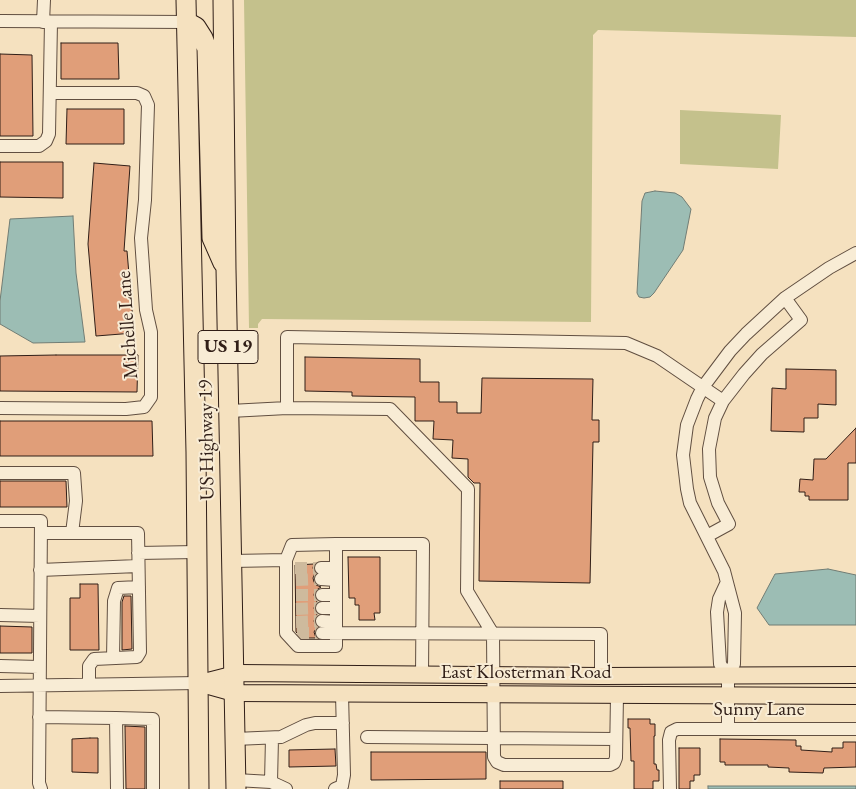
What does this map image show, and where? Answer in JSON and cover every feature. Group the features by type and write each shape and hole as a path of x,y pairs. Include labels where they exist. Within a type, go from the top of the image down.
{"highway":[{"name":"US Highway 19","path":"186,0 196,452 199,789"},
{"name":"US Highway 19","path":"218,3 230,411 236,785"},
{"path":"187,22 196,27 204,38 207,49 212,238 226,269"}],"main road":[{"name":"East Klosterman Road","path":"198,683 234,674 856,676"},
{"name":"East Klosterman Road","path":"198,683 234,693 856,696"}],"street":[{"path":"0,146 40,146 46,141 49,134 50,93 47,22 44,0"},
{"path":"0,21 187,22"},
{"name":"Michelle Lane","path":"0,408 126,409 144,407 151,397 150,332 146,310 141,238 145,200 148,105 144,96 137,93 50,93"},
{"path":"728,728 728,676 734,664 734,613 724,571 690,503 684,473 683,455 687,425 696,399 703,387 730,351 746,334 785,298 829,268 856,253"},
{"path":"707,536 729,524 713,490 708,462 715,418 723,401 762,354 801,320 785,298"},
{"path":"287,408 287,337 626,343 657,356 723,401"},
{"path":"230,411 287,408 390,410 468,490 467,591 493,634 495,694 494,757 497,762 504,765 610,766 616,761 617,695"},
{"path":"0,473 74,473 76,501 72,533"},
{"path":"0,521 41,521 39,667 39,783 41,789"},
{"path":"40,533 138,533 140,652 137,657 94,659 89,666 89,684"},
{"path":"336,544 336,646 298,646 291,621 290,571 292,545 336,544 423,544 422,675"},
{"path":"138,553 196,552"},
{"path":"232,560 290,571"},
{"path":"40,570 138,566"},
{"path":"321,574 336,574"},
{"path":"113,658 114,600 118,588 139,587"},
{"path":"322,595 336,595"},
{"path":"336,608 322,621 336,627 422,634 601,634 601,676"},
{"path":"0,615 40,616"},
{"path":"0,666 39,667"},
{"name":"East Klosterman Road","path":"0,686 198,683"},
{"path":"335,789 342,786 343,782 342,694"},
{"path":"39,717 153,719 153,789"},
{"path":"116,718 117,789"},
{"path":"235,739 272,738 285,736 315,723 343,723"},
{"name":"Sunny Lane","path":"670,789 669,740 671,732 677,729 856,729"},
{"path":"367,737 616,739"},
{"path":"272,738 272,782"},
{"path":"236,785 272,782 286,789"}],"shaded area":[{"path":"244,0 856,0 856,37 598,30 593,35 591,322 262,319 258,324 258,328 249,328"},
{"path":"680,110 781,115 778,169 680,164"}],"water":[{"path":"655,191 675,193 682,197 691,209 683,250 654,293 650,297 644,298 639,297 637,293 642,201 645,193"},
{"path":"73,216 76,273 85,342 33,343 0,324 0,301 10,219"},
{"path":"828,569 856,575 856,625 769,625 757,608 775,574"},
{"path":"708,786 856,786 856,789 708,789"}],"building":[{"path":"61,43 118,43 119,79 61,79"},
{"path":"0,54 32,55 33,136 0,136"},
{"path":"67,109 124,109 124,144 66,144"},
{"path":"0,162 63,162 63,198 0,197"},
{"path":"94,163 130,166 124,251 127,251 134,333 96,336 88,244"},
{"path":"138,355 137,392 0,391 0,356"},
{"path":"305,357 420,359 420,382 439,382 439,402 457,402 457,413 481,413 482,378 593,379 592,420 599,420 599,442 593,442 590,583 479,581 480,483 474,483 468,477 468,459 452,458 453,440 433,439 434,421 415,421 415,397 352,396 352,392 305,391"},
{"path":"786,369 836,370 836,405 818,404 818,418 804,418 804,432 771,431 772,388 786,389"},
{"path":"0,421 152,421 153,456 0,456"},
{"path":"856,428 856,463 848,463 848,500 809,500 809,496 805,496 805,492 799,492 800,479 813,480 814,459 826,459"},
{"path":"0,481 66,481 67,507 0,507"},
{"path":"348,557 380,557 380,613 374,613 375,620 359,620 359,605 355,605 355,598 349,598"},
{"path":"314,564 314,582 321,587 315,591 314,595 317,602 314,608 317,615 314,621 317,627 314,632 316,638 302,638 296,632 295,565"},
{"path":"80,584 98,584 99,650 70,650 70,598 80,598"},
{"path":"124,596 131,596 132,649 122,650 122,602"},
{"path":"0,626 32,627 32,653 0,653"},
{"path":"628,719 650,719 650,724 655,724 654,764 656,764 657,770 659,770 659,781 653,781 653,789 634,789 634,761 631,761"},
{"path":"125,726 145,727 145,789 126,789"},
{"path":"98,738 98,773 72,772 72,739"},
{"path":"720,739 796,740 796,746 801,746 801,750 832,752 832,748 843,748 843,742 856,742 856,767 824,768 823,773 789,772 789,768 768,767 768,765 725,765 725,762 720,762"},
{"path":"679,748 700,748 700,775 694,775 694,781 690,781 690,789 679,789"},
{"path":"335,749 336,766 289,767 289,750"},
{"path":"371,752 486,752 486,779 371,780"},
{"path":"500,781 563,781 563,789 500,789"}],"tunnel":[{"path":"295,568 321,568"},
{"path":"296,580 321,579"},
{"path":"296,595 322,595"},
{"path":"296,609 322,608"},
{"path":"296,622 322,621"},
{"path":"297,633 322,633"}]}
